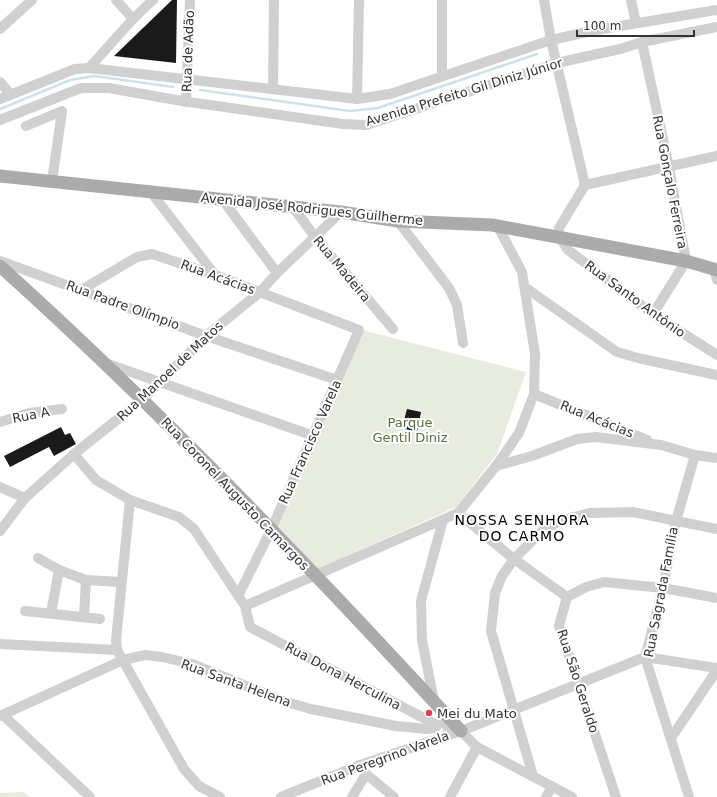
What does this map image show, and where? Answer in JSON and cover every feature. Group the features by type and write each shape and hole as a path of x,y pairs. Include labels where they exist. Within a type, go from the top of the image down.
{"main road":[{"name":"Avenida José Rodrigues Guilherme","path":"0,176 341,212 398,221 497,225 686,261 716,273"},
{"name":"Rua Coronel Augusto Camargos","path":"0,266 143,399 316,576 434,701 440,728 460,731"}],"street":[{"path":"0,29 32,0"},
{"path":"116,0 133,19"},
{"path":"88,68 133,19 153,0"},
{"name":"Rua de Adão","path":"186,102 190,0"},
{"path":"273,89 274,0"},
{"path":"357,99 359,0"},
{"path":"442,0 442,75"},
{"path":"544,0 551,40 585,185 559,228 559,236"},
{"path":"631,0 636,23"},
{"path":"715,0 717,10"},
{"name":"Avenida Prefeito Gil Diniz Júnior","path":"0,99 75,69 88,68 357,99 390,94 442,75 551,40 636,23 717,10"},
{"name":"Avenida Prefeito Gil Diniz Júnior","path":"0,120 81,88 109,88 186,102 343,124 366,125 557,63 620,49 642,42 717,27"},
{"name":"Rua Gonçalo Ferreira","path":"642,42 669,167 686,261 654,314"},
{"path":"0,82 10,94"},
{"path":"26,126 62,111 52,181"},
{"path":"585,185 717,156"},
{"path":"150,191 215,275"},
{"path":"222,199 277,273"},
{"name":"Rua Madeira","path":"293,207 315,237 393,329"},
{"name":"Rua Manoel de Matos","path":"0,531 25,498 74,454 143,399 206,336 259,292 341,212"},
{"path":"398,221 449,288 457,305 463,343"},
{"path":"74,454 96,480 130,500 179,517 194,529 245,606 458,513 496,466 519,433 534,394 536,354 526,288 522,272 497,225"},
{"name":"Rua Santo Antônio","path":"559,236 568,250 654,314 717,355"},
{"name":"Rua Acácias","path":"81,290 137,257 152,254 215,275 358,330"},
{"name":"Rua Padre Olímpio","path":"0,261 206,336 337,380"},
{"path":"526,288 617,352 717,375"},
{"name":"Rua Francisco Varela","path":"238,596 271,530 311,435 337,380 358,330"},
{"path":"104,363 311,435"},
{"name":"Rua Acácias","path":"534,394 661,445"},
{"name":"Rua A","path":"0,422 29,413 62,409"},
{"path":"496,466 532,456 577,439 596,437 661,445 695,455 717,458"},
{"name":"Rua Sagrada Família","path":"689,797 645,658 663,588 676,521 695,455"},
{"path":"0,487 25,498"},
{"path":"130,500 121,582 116,640 117,650 184,769 199,786 220,797"},
{"path":"533,776 491,631 494,593 502,576 514,559 544,529 563,520 589,513 633,512 717,529"},
{"path":"458,513 514,559 567,597 586,587 604,582 663,588 717,598"},
{"path":"434,701 422,640 421,601 443,520"},
{"path":"38,558 60,570 86,580 121,582"},
{"path":"51,613 60,570"},
{"path":"84,617 86,580"},
{"name":"Rua São Geraldo","path":"567,597 559,626 616,797"},
{"name":"Rua Dona Herculina","path":"245,606 250,627 440,728"},
{"path":"24,611 100,618"},
{"path":"0,644 117,650"},
{"name":"Rua Santa Helena","path":"2,715 123,660 145,655 162,657 192,664 283,701 311,709 396,726 440,728"},
{"path":"645,658 717,669 671,738"},
{"name":"Rua Peregrino Varela","path":"460,731 645,658"},
{"path":"2,715 90,797"},
{"path":"429,741 440,728"},
{"name":"Rua Peregrino Varela","path":"281,797 363,770 429,741 440,728"},
{"path":"460,731 478,747 572,797"},
{"path":"450,797 478,747"},
{"path":"352,797 363,770 394,797"},
{"path":"546,797 552,787"}],"green space":[{"name":"Parque Gentil Diniz","path":"362,330 526,372 497,454 456,507 318,569 276,524"},
{"path":"23,792 30,797 0,797 0,793"}],"building":[{"path":"172,0 177,0 176,63 114,56"},
{"path":"407,409 421,412 417,432 402,428"},
{"path":"61,427 65,435 70,433 76,444 54,456 49,447 10,467 4,456"}],"waterway":[{"path":"200,90 350,111 378,108 537,54"},
{"path":"0,109 70,80 95,76 173,87"}],"place":[{"name":"Mei du Mato","path":"429,713"}],"district":[{"name":"NOSSA SENHORA DO CARMO","path":"522,528"}]}
